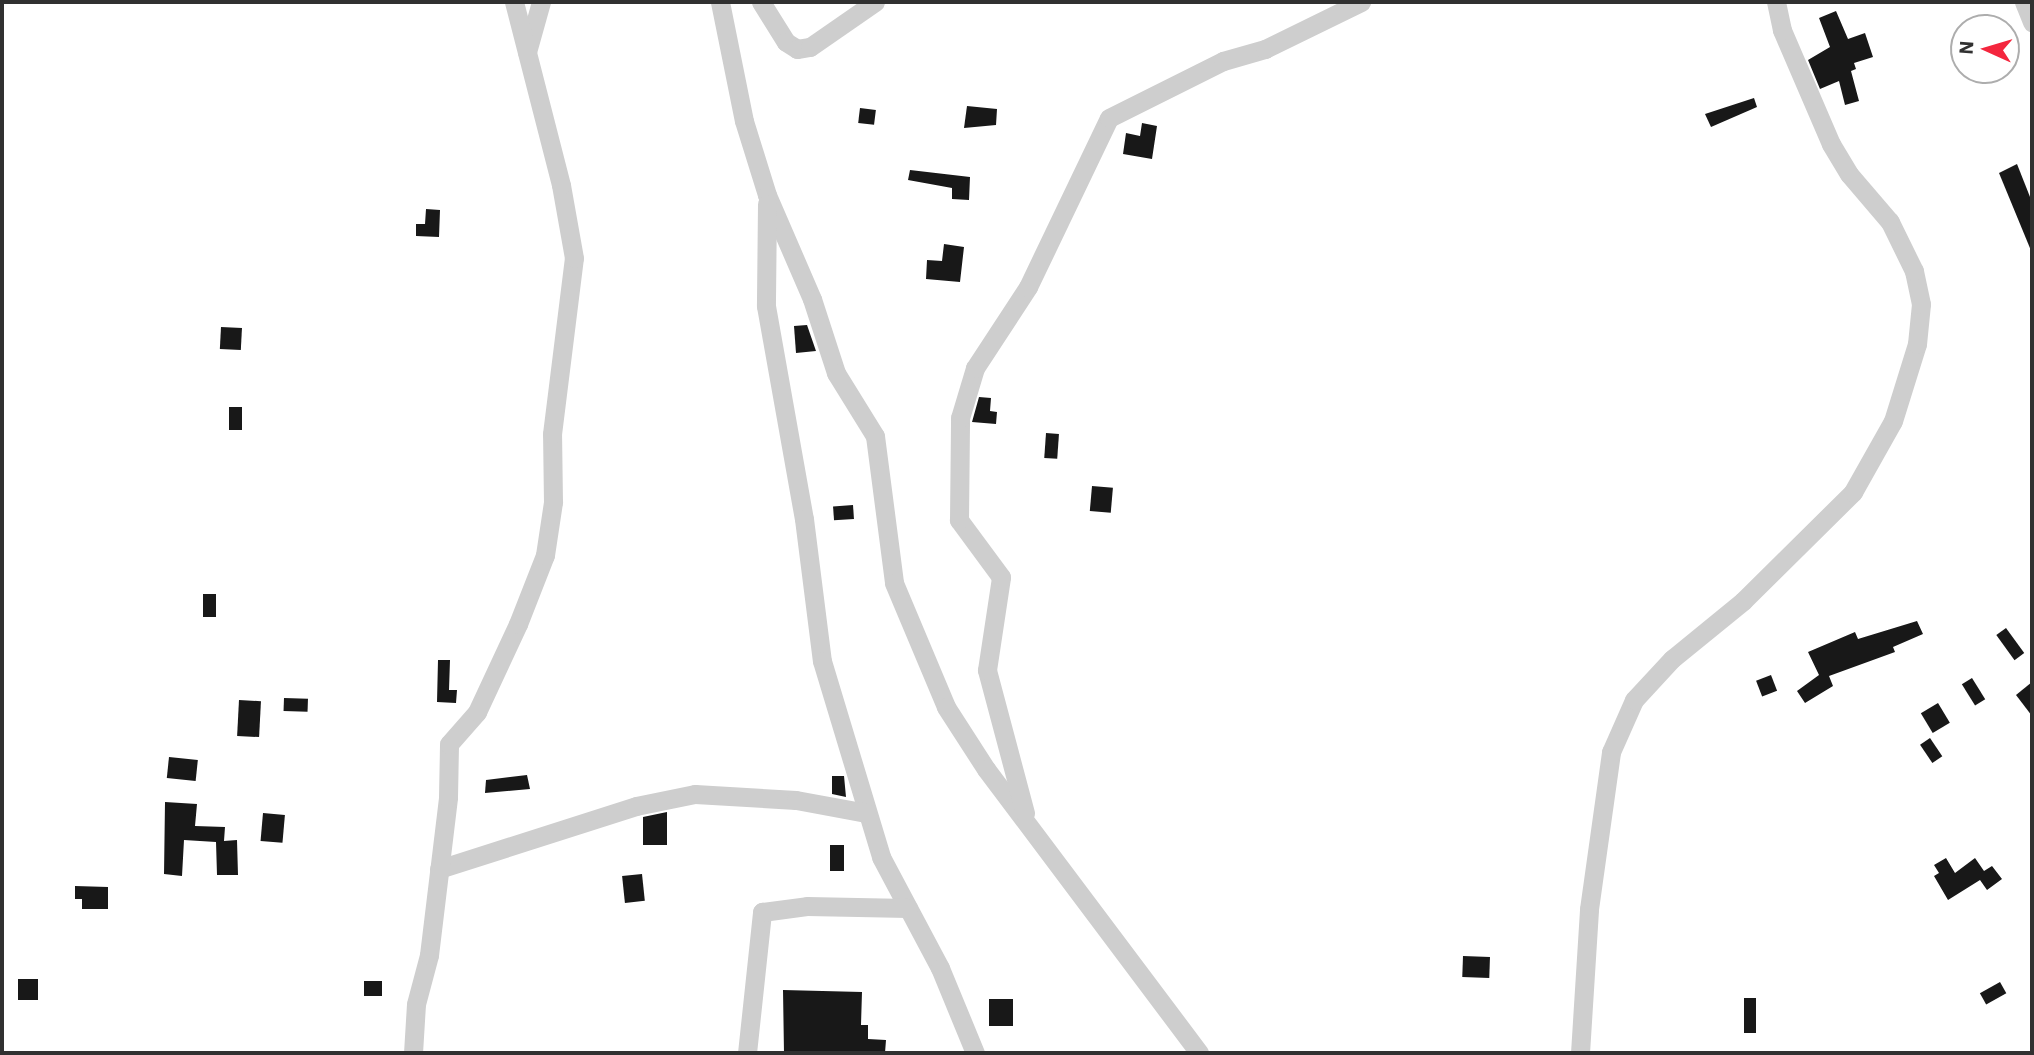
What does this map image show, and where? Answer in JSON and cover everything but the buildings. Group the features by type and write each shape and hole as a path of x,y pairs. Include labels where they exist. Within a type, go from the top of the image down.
{"street":[{"path":"413,1053 416,1004 429,955 449,744 477,712 519,624 545,555 553,502 552,435 574,258 561,185 514,2"},
{"path":"527,53 541,2"},
{"path":"720,2 738,94 767,195 812,299 836,373 875,436 894,583 946,707 1027,824 1199,1053"},
{"path":"761,2 786,42 797,49 810,47 875,2"},
{"path":"1027,824 987,670 1001,577 959,520 960,418 975,368 1028,287 1109,118 1223,61 1265,49 1361,2"},
{"path":"1580,1053 1589,909 1611,752 1634,700 1672,659 1743,601 1853,492 1893,421 1917,344 1921,304 1914,271 1890,222 1849,174 1831,144 1782,30 1776,2"},
{"path":"2024,2 2032,22"},
{"path":"767,195 765,306 790,429 822,661 881,857 940,968 975,1053"},
{"path":"439,869 636,806 695,794 796,800 866,813"},
{"path":"747,1053 762,912 807,906 908,908"}]}
